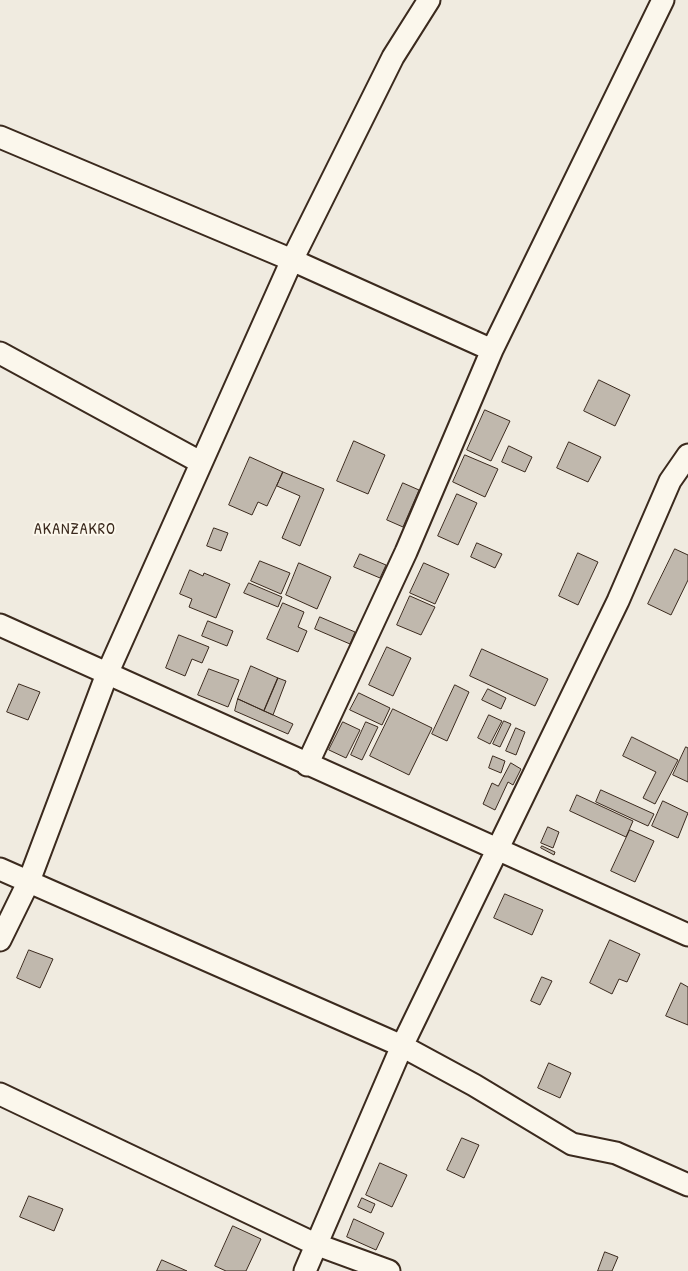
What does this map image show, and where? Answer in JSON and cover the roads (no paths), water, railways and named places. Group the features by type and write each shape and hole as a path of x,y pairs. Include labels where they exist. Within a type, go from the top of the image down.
{"street":[{"path":"0,940 29,881 107,674 200,462 292,260 393,56 429,0"},
{"path":"307,765 406,552 492,350 663,0"},
{"path":"0,137 292,260 492,350"},
{"path":"0,353 200,462"},
{"path":"305,1271 402,1046 618,602 670,481 688,455"},
{"path":"0,625 688,936"},
{"path":"0,869 402,1046 572,1144 616,1152 688,1185"},
{"path":"0,1094 316,1244 389,1271"}],"district":[{"name":"AKANZAKRO","path":"75,530"}]}
